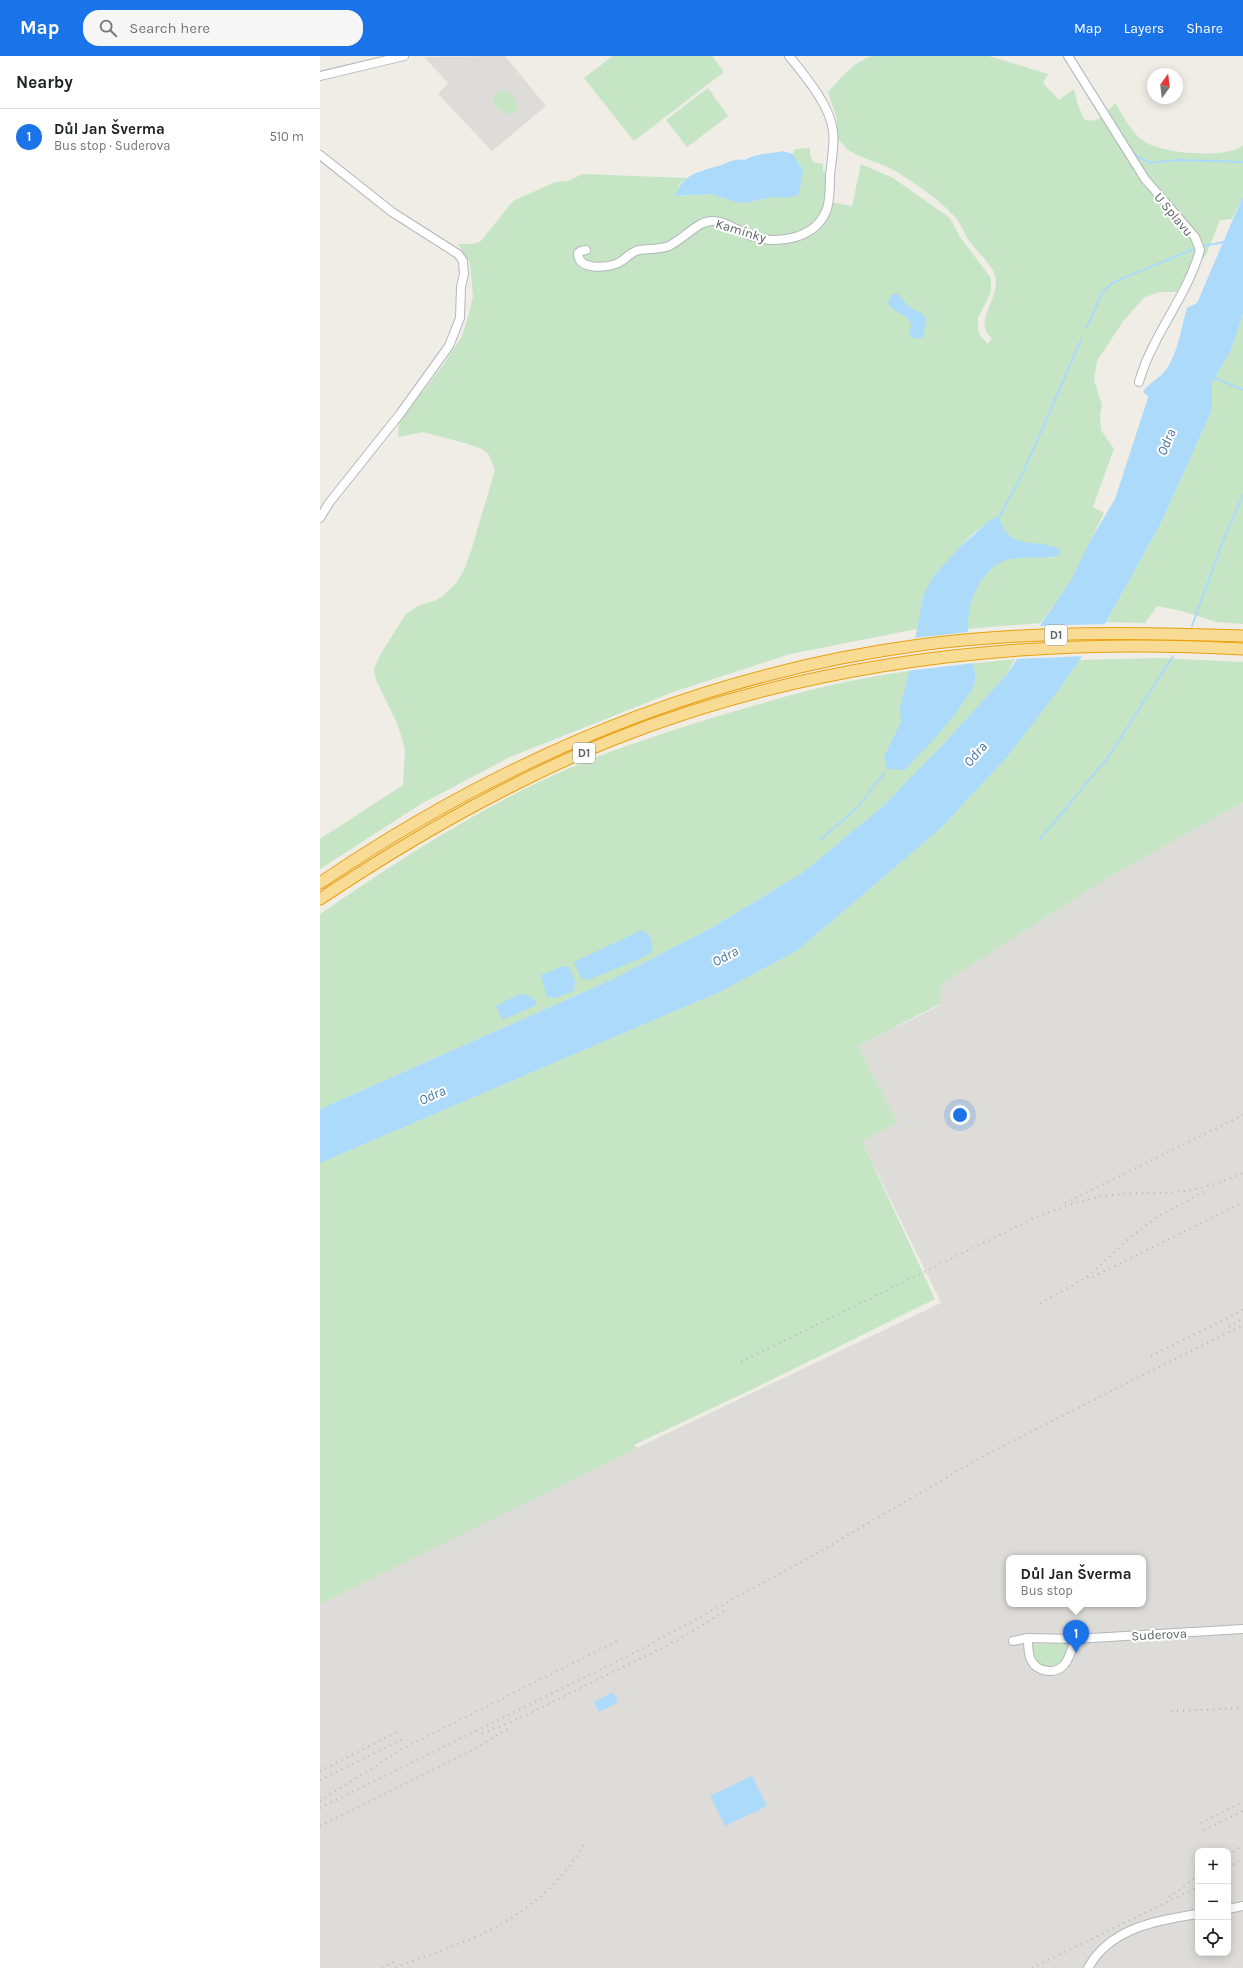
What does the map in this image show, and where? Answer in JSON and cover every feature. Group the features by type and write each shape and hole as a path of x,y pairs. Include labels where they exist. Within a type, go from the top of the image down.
{"highway":[{"name":"D1","path":"320,883 427,816 490,781 549,752 608,727 718,689 793,669 919,646 1014,637 1149,633 1243,636"},
{"name":"D1","path":"320,899 430,828 550,768 614,740 722,703 801,682 873,667 920,660 1014,650 1093,647 1243,649"}],"street":[{"path":"320,76 404,56"},
{"name":"Kamínky","path":"586,250 578,253 578,258 580,261 594,267 616,264 638,250 651,250 668,246 702,223 709,221 719,221 750,236 762,239 790,239 803,235 817,225 822,219 829,202 833,131 822,99 789,56"},
{"name":"U Splavu","path":"1068,56 1145,179 1194,237 1200,250 1173,311 1152,351 1139,382"},
{"path":"320,156 392,212 458,254 463,261 464,274 461,287 460,318 449,346 400,414 330,503 320,518"},
{"name":"Suderova","path":"1013,1641 1028,1638 1075,1639 1243,1629"},
{"path":"1028,1638 1031,1660 1037,1667 1049,1671 1058,1669 1064,1664 1072,1651 1075,1639"},
{"path":"1231,1908 1243,1906"},
{"path":"1088,1968 1103,1948 1129,1931 1146,1924 1195,1915"}],"shaded area":[{"path":"505,56 546,106 492,151 438,94 448,83 424,57"},
{"path":"1243,802 1243,1968 320,1968 320,1604 557,1486 941,1303 862,1141 898,1123 858,1046 940,1005 942,984 1109,877"}],"green space":[{"path":"613,56 712,56 724,72 634,141 584,78"},
{"path":"872,56 989,56 1048,74 1043,83 1059,100 1074,89 1077,102 1084,119 1094,120 1102,117 1115,103 1136,134 1145,142 1154,146 1179,152 1209,154 1235,150 1243,145 1243,196 1232,219 1220,220 1206,255 1187,275 1177,292 1160,292 1145,297 1124,320 1097,361 1094,380 1102,405 1100,415 1101,430 1114,449 1093,507 1104,513 1071,580 1041,623 967,629 969,609 977,588 982,579 997,564 1017,557 1052,558 1055,547 1019,541 1006,533 1002,528 999,516 975,532 958,549 923,596 917,629 790,654 676,691 510,757 421,804 320,869 320,839 403,785 405,750 402,738 395,719 376,680 374,669 380,655 406,614 418,606 434,601 443,596 457,582 465,568 471,551 495,470 489,455 482,449 468,444 423,432 398,437 399,423 444,364 462,336 469,314 473,296 470,263 458,244 474,244 481,241 513,201 555,182 568,181 583,174 687,178 679,185 676,196 711,194 735,202 745,203 773,197 786,198 799,195 803,171 793,154 795,149 810,148 810,155 813,162 823,164 823,171 827,176 824,204 829,202 852,206 861,164 893,178 950,218 960,237 991,278 991,292 978,318 978,329 981,337 988,344 992,338 986,331 985,323 986,314 996,286 995,276 990,266 967,238 957,219 935,198 912,182 892,169 850,151 837,138 837,119 828,92 853,66"},
{"path":"708,88 728,116 687,147 666,120"},
{"path":"499,90 511,94 518,107 515,113 505,114 496,107 493,98"},
{"path":"1243,314 1243,624 1216,622 1182,611 1157,606 1145,623 1106,622 1161,523 1212,410 1212,383 1231,350"},
{"path":"1158,658 1243,662 1243,802 1109,877 942,984 940,1004 858,1046 898,1123 862,1141 935,1299 757,1387 634,1445 637,1448 320,1604 320,1163 722,991 798,950 941,828 1008,756 1079,660"},
{"path":"1015,659 1007,674 948,739 883,806 802,873 711,928 611,980 320,1109 320,914 415,851 481,812 549,777 584,762 644,740 705,720 790,695 855,680 946,666"},
{"path":"1066,1644 1064,1657 1059,1664 1053,1667 1041,1665 1033,1656 1033,1650 1036,1645"}],"water":[{"path":"783,151 793,154 803,171 799,195 786,198 773,197 745,203 735,202 711,194 675,196 682,183 687,178 698,172 734,160 745,160 758,155"},
{"name":"Odra","path":"1243,196 1243,314 1231,350 1212,383 1212,410 1161,523 1106,622 1057,692 1008,756 941,828 798,950 722,991 320,1163 320,1109 611,980 711,928 802,873 883,806 948,739 1007,674 1071,580 1090,541 1115,499 1147,401 1148,396 1143,392 1163,374 1173,357 1179,341 1187,308 1197,303"},
{"path":"892,294 898,294 908,306 924,315 926,320 923,337 917,339 909,336 911,324 909,320 893,309 888,302"},
{"path":"999,516 1003,527 1008,534 1015,539 1023,542 1050,546 1059,549 1060,553 1048,558 1018,558 1008,560 998,564 989,571 982,580 972,599 968,620 969,642 975,673 974,686 945,727 905,770 887,769 884,757 901,722 900,706 908,678 923,596 933,577 958,549 989,521"},
{"path":"642,930 649,936 652,944 652,951 646,956 588,980 581,978 574,962"},
{"path":"563,966 569,967 575,981 574,991 555,998 547,997 541,975"},
{"path":"518,995 528,995 536,1001 536,1005 503,1020 496,1006"},
{"path":"613,1692 618,1702 599,1712 594,1702"},
{"path":"752,1776 767,1806 725,1826 710,1796"}],"pier":[{"path":"1107,624 1085,656 1014,659 1037,626"},
{"path":"969,632 975,663 907,671 913,638"}],"waterway":[{"path":"1074,58 1116,125"},
{"path":"1129,146 1136,156 1151,163 1177,160 1243,162"},
{"path":"1203,246 1224,242"},
{"path":"1087,327 1103,291 1114,282 1196,248"},
{"path":"999,517 1022,475 1081,340"},
{"path":"1213,377 1243,390"},
{"path":"1192,626 1223,541 1243,495"},
{"path":"1040,839 1109,756 1173,656"},
{"path":"821,839 856,809 885,772"}],"railway":[{"path":"1065,1203 1243,1115"},
{"path":"741,1362 1036,1217 1102,1196 1185,1191 1214,1184 1243,1173"},
{"path":"1040,1303 1086,1278 1132,1236 1157,1217 1207,1190"},
{"path":"1093,1277 1243,1202"},
{"path":"1151,1356 1243,1310"},
{"path":"1229,1327 1243,1318"},
{"path":"320,1808 634,1653 805,1560 989,1453 1243,1325"},
{"path":"482,1733 525,1716 661,1648 695,1630 726,1609"},
{"path":"320,1801 400,1750 620,1640"},
{"path":"1171,1711 1243,1708"},
{"path":"320,1826 467,1753 511,1727"},
{"path":"320,1771 399,1731"},
{"path":"320,1780 403,1739"},
{"path":"1201,1823 1243,1802"},
{"path":"1204,1830 1243,1811"},
{"path":"396,1968 473,1938 492,1929 528,1907 559,1879 584,1844"},
{"path":"1231,1853 1243,1845"},
{"path":"1231,1866 1243,1858"},
{"path":"1169,1897 1195,1878"},
{"path":"1032,1968 1195,1888"},
{"path":"382,1968 395,1961"}],"place":[{"name":"Důl Jan Šverma","path":"1076,1653"}]}
